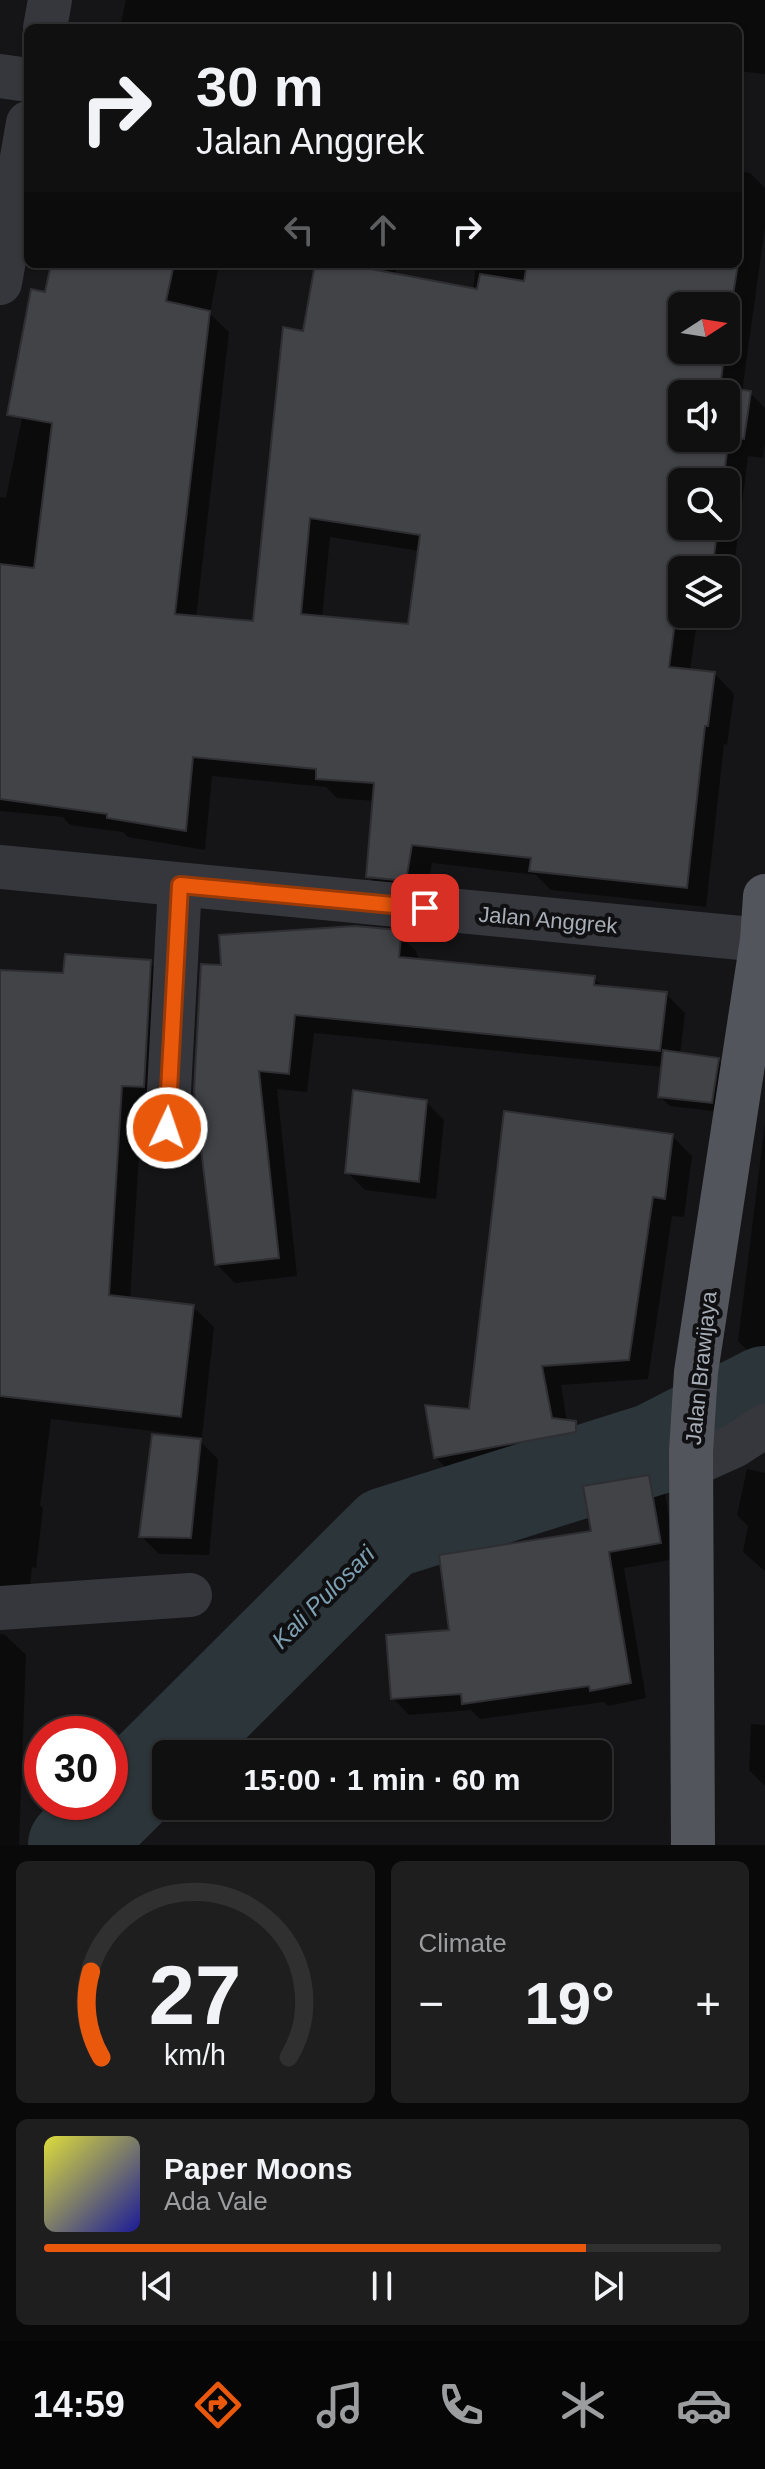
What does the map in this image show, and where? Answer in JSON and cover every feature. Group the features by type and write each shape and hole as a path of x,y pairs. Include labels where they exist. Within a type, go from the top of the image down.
{"main road":[{"name":"Jalan Brawijaya","path":"693,1845 692,1458 696,1372 762,940 765,896"}],"street":[{"path":"46,24 50,0"},
{"path":"0,76 24,79"},
{"path":"0,283 24,146"},
{"name":"Jalan Anggrek","path":"0,867 762,940"},
{"path":"167,1128 180,885"},
{"path":"692,1458 734,1446 765,1426"},
{"path":"0,1608 190,1595"}],"building":[{"path":"50,268 173,268 166,301 210,311 175,614 253,621 283,327 303,331 314,268 366,268 477,289 480,274 524,281 526,268 737,268 733,292 668,292 668,364 723,364 721,380 668,380 668,452 727,452 725,468 668,468 668,540 716,540 714,556 668,556 668,628 674,628 669,667 715,672 708,726 705,726 687,888 529,871 531,858 412,845 406,881 366,877 374,783 316,779 316,769 193,757 186,831 107,818 107,814 0,799 0,564 34,568 52,423 7,415 31,289 45,292","holes":["310,518 420,535 408,624 301,614"]},
{"path":"740,390 751,391 744,439 740,438"},
{"path":"355,926 398,930 397,937 401,937 399,957 595,976 594,985 667,992 660,1051 295,1015 289,1074 259,1071 279,1258 215,1265 194,1091 201,964 221,965 219,935"},
{"path":"65,954 151,960 144,1087 122,1086 109,1295 194,1305 181,1417 0,1396 0,970 63,973"},
{"path":"663,1050 719,1058 712,1103 658,1097"},
{"path":"353,1090 427,1100 419,1182 345,1173"},
{"path":"504,1111 673,1134 665,1199 653,1197 629,1360 542,1366 552,1418 576,1421 576,1432 434,1458 425,1405 469,1409"},
{"path":"152,1434 201,1439 191,1538 139,1537"},
{"path":"649,1475 661,1543 609,1552 631,1683 590,1691 589,1686 462,1704 461,1694 391,1699 386,1635 449,1630 439,1555 591,1531 583,1486"}],"waterway":[{"name":"Kali Pulosari","path":"74,1845 387,1533 654,1449 765,1392"}],"route":[{"path":"167,1128 180,885 425,908"}]}
